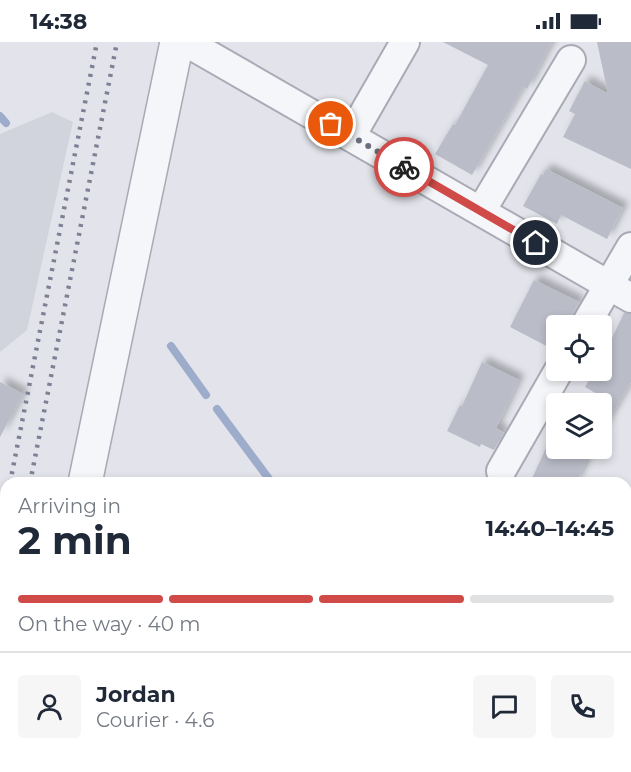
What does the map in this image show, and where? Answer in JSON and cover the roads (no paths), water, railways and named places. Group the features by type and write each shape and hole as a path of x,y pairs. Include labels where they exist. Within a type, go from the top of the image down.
{"street":[{"path":"87,477 177,42"},
{"path":"186,42 620,292"},
{"path":"351,136 405,42"},
{"path":"482,212 571,60"},
{"path":"596,315 620,292 631,247"},
{"path":"501,471 553,381"}],"waterway":[{"path":"0,116 6,123"},
{"path":"171,346 206,395"},
{"path":"217,409 268,477"}],"railway":[{"path":"11,477 97,42"},
{"path":"31,477 117,42"}]}
